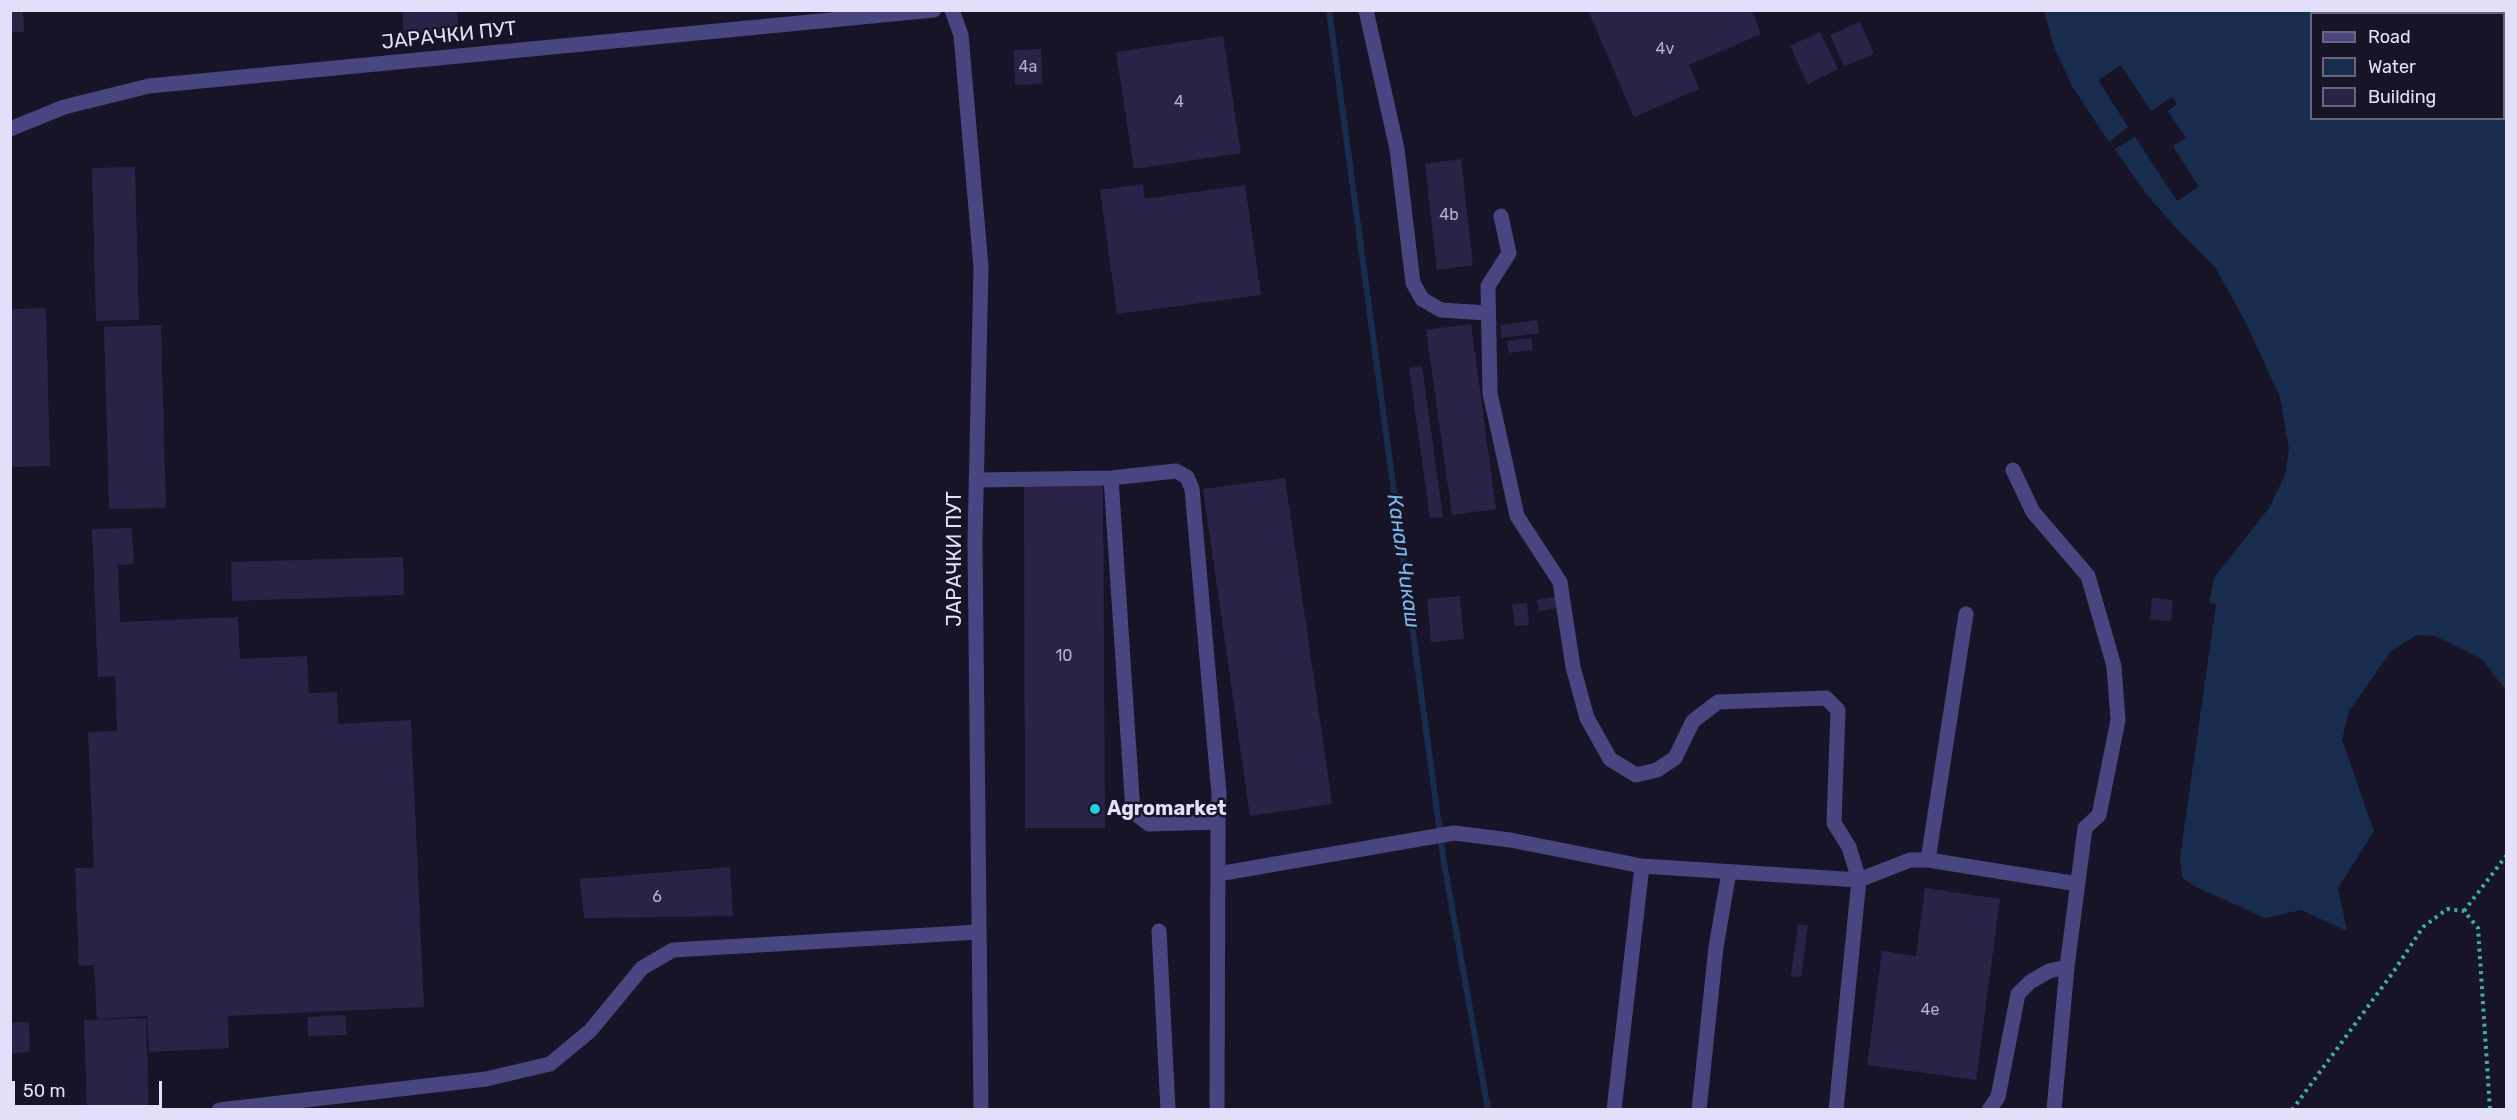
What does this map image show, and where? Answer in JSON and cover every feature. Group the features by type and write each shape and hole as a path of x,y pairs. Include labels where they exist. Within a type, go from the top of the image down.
{"street":[{"name":"ЈАРАЧКИ ПУТ","path":"10,129 64,106 149,86 934,10"},
{"name":"ЈАРАЧКИ ПУТ","path":"952,10 961,35 981,267 976,480 981,1110"},
{"path":"1366,10 1397,149 1413,283 1422,299 1441,310 1486,313"},
{"path":"1501,216 1509,253 1488,286 1486,313 1490,393 1517,516 1560,582 1573,667 1587,718 1610,759 1636,775 1657,770 1675,759 1693,721 1718,702 1826,698 1838,710 1834,823 1848,847 1859,880 1836,1110"},
{"path":"2013,470 2033,512 2088,576 2114,666 2118,720 2098,815 2085,828 2067,967 2054,1110"},
{"path":"976,480 1111,478 1176,471 1187,477 1192,489 1219,794 1217,1110"},
{"path":"1111,478 1133,812 1149,824 1218,822"},
{"path":"1928,860 1966,614"},
{"path":"1218,874 1454,833 1510,840 1642,866 1859,880 1910,860 1928,860 2078,884"},
{"path":"1614,1110 1642,866"},
{"path":"1698,1110 1716,947 1729,872"},
{"path":"1159,931 1168,1110"},
{"path":"219,1110 486,1079 550,1064 590,1031 642,968 673,950 979,932"},
{"path":"1989,1110 1998,1097 2018,994 2030,982 2049,971 2067,967"}],"path":[{"path":"2464,911 2506,856"},
{"path":"2292,1110 2394,971 2423,927 2447,909 2464,911 2478,928 2490,1110"}],"water":[{"path":"2044,11 2506,11 2506,691 2482,659 2435,636 2417,635 2392,650 2349,711 2342,740 2374,831 2338,888 2347,931 2301,910 2265,918 2194,886 2182,877 2180,857 2216,604 2209,603 2214,578 2269,508 2285,475 2289,449 2280,397 2245,321 2215,267 2176,228 2145,192 2072,86 2054,47"}],"pier":[{"path":"2121,65 2151,111 2172,97 2177,104 2168,111 2186,138 2173,146 2199,187 2177,201 2135,137 2115,149 2110,141 2128,127 2098,80"}],"building":[{"path":"10,10 23,10 24,32 10,32"},
{"path":"402,10 457,10 459,32 404,36"},
{"path":"1588,10 1752,10 1761,34 1689,65 1699,89 1634,117"},
{"path":"1860,22 1874,54 1844,66 1830,35"},
{"path":"1820,32 1838,69 1808,84 1790,46"},
{"path":"1223,36 1241,153 1134,169 1116,52"},
{"path":"1041,49 1042,84 1015,85 1014,50"},
{"path":"1461,159 1473,265 1437,270 1425,164"},
{"path":"135,167 139,320 96,321 92,168"},
{"path":"1143,184 1145,199 1245,185 1261,295 1117,314 1100,190"},
{"path":"46,308 50,466 10,467 10,309"},
{"path":"1537,320 1539,333 1502,338 1500,325"},
{"path":"1471,324 1496,509 1452,515 1426,330"},
{"path":"161,325 166,508 109,509 104,327"},
{"path":"1531,338 1533,350 1509,353 1507,341"},
{"path":"1422,366 1443,517 1430,518 1409,368"},
{"path":"1285,478 1332,804 1250,816 1203,489"},
{"path":"1024,485 1103,485 1105,828 1025,828"},
{"path":"132,528 134,564 118,565 120,622 238,617 240,659 307,656 309,693 337,692 338,724 411,720 424,1007 228,1016 229,1048 149,1052 147,1016 97,1019 94,965 79,966 75,868 94,868 88,732 117,731 115,676 98,677 92,529"},
{"path":"403,557 404,595 232,601 231,562"},
{"path":"1460,596 1464,639 1431,642 1427,599"},
{"path":"1555,597 1557,608 1539,611 1537,600"},
{"path":"2152,598 2173,600 2171,621 2150,620"},
{"path":"1527,603 1529,625 1515,626 1512,604"},
{"path":"730,867 733,916 584,918 580,879"},
{"path":"1925,888 2000,899 1976,1080 1867,1065 1882,951 1916,956"},
{"path":"1798,924 1808,926 1801,977 1791,976"},
{"path":"345,1015 347,1035 308,1036 307,1017"},
{"path":"146,1018 149,1110 87,1110 84,1020"},
{"path":"29,1022 30,1052 10,1053 10,1023"}],"waterway":[{"name":"Канал Чикаш","path":"1329,10 1444,863 1488,1110"}],"place":[{"name":"Agromarket","path":"1095,809"}]}
